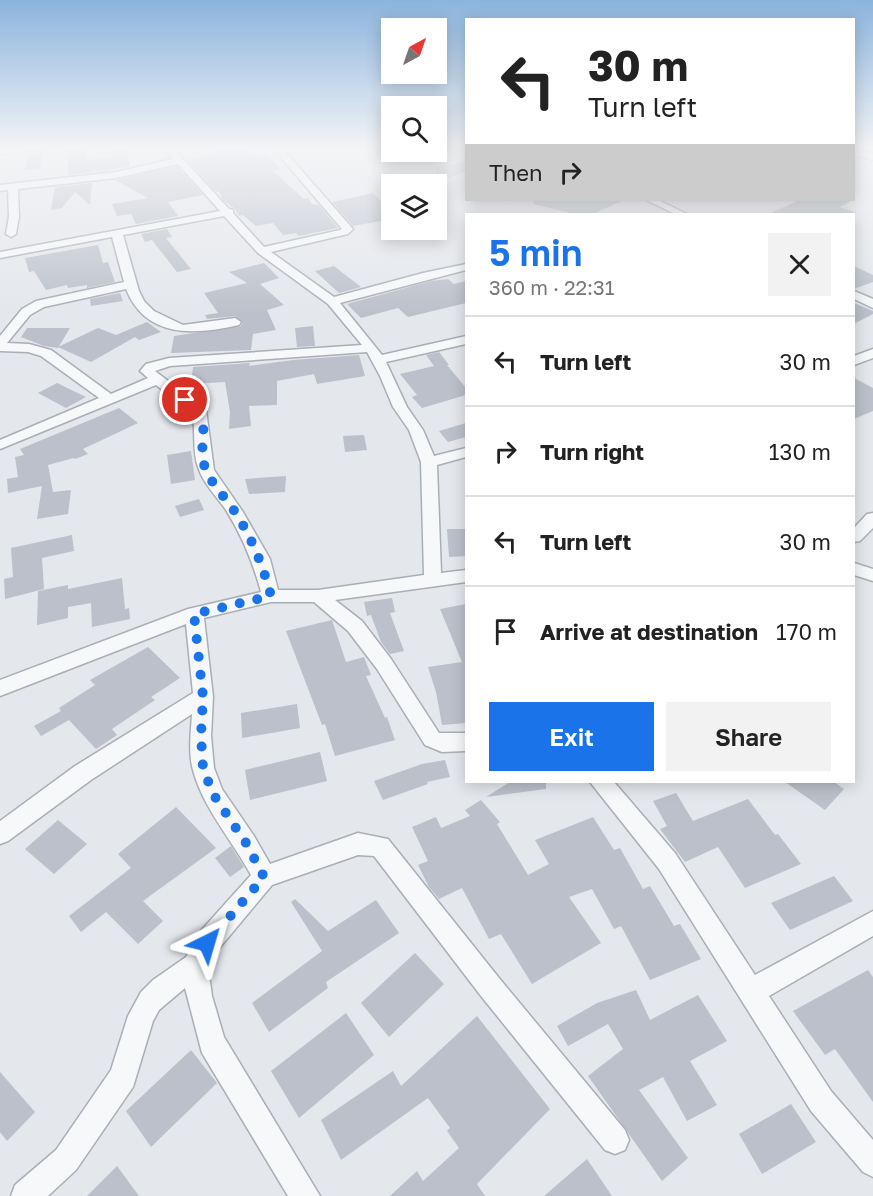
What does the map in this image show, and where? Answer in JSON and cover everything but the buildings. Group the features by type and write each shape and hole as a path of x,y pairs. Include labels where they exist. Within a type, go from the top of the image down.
{"street":[{"path":"11,234 15,216 14,203"},
{"path":"220,203 262,251 332,301 374,354 387,376 400,407 416,430 429,462 433,579"},
{"path":"262,251 344,232 348,229 325,203"},
{"path":"657,203 680,213"},
{"path":"0,255 229,212"},
{"path":"117,234 136,298 153,316 173,327 182,329 235,322"},
{"path":"332,301 427,275 465,267"},
{"path":"0,345 26,312 40,304 131,284"},
{"path":"271,596 261,559 235,512 206,470 203,460 203,429 198,410 147,371 151,367 168,362 374,354 465,340"},
{"path":"0,345 29,348 46,353 110,399"},
{"path":"855,361 873,353"},
{"path":"0,445 158,379"},
{"path":"429,462 465,452"},
{"path":"855,536 873,518"},
{"path":"855,569 873,575"},
{"path":"0,688 194,614 271,596 318,596 465,576"},
{"path":"318,596 355,626 384,664 432,739 442,742 465,742"},
{"path":"194,614 203,697 201,736 203,768 213,794 246,843 264,877"},
{"path":"0,834 83,774 203,697"},
{"path":"602,783 667,861 821,1101 873,1162"},
{"path":"26,1196 66,1160 123,1077 141,1016 150,1001 162,989 195,966 207,943 264,877 358,844 380,846 615,1140"},
{"path":"751,992 873,923"},
{"path":"195,966 199,996 212,1043 305,1196"}],"route":[{"path":"185,400 198,410 203,429 203,460 206,470 221,495 235,512 261,559 271,596 194,614 203,697 201,736 203,768 213,794 246,843 264,877 207,943"}]}
